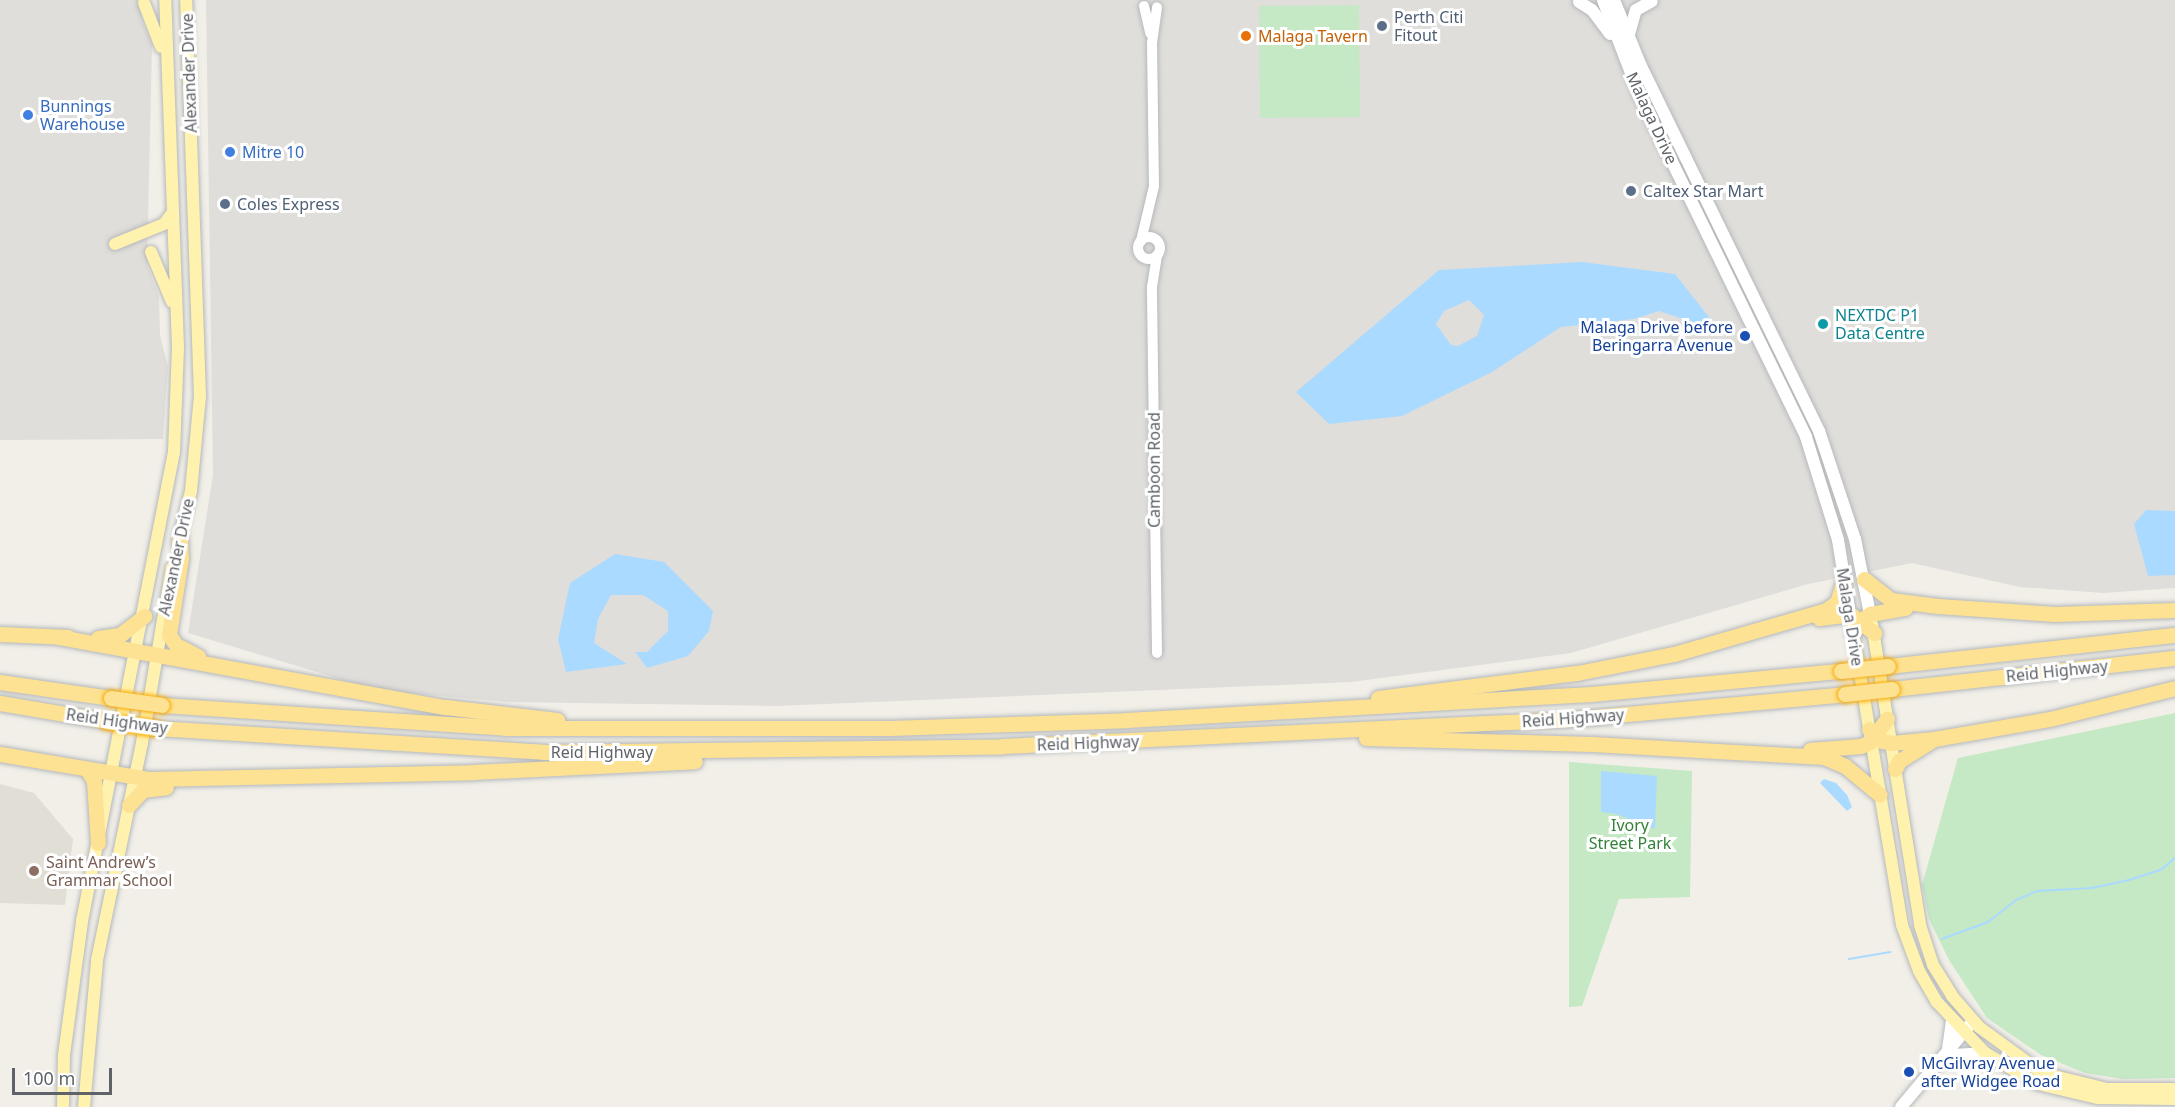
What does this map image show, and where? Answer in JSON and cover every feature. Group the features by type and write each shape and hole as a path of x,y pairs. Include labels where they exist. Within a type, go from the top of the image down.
{"highway":[{"path":"180,535 181,558 169,635 182,650 220,665"},
{"path":"1864,579 1891,600 1938,606 2055,614 2175,610"},
{"path":"1202,715 1577,673 1674,654 1784,624 1833,606 1844,580"},
{"path":"1784,624 1860,616 1880,610 1938,606"},
{"path":"0,634 111,638 130,630 144,616"},
{"path":"1860,616 1874,633"},
{"path":"1853,633 1860,616"},
{"name":"Reid Highway","path":"0,682 162,705 505,728 889,728 1202,715 1591,694 1841,671 2175,635"},
{"path":"59,637 507,716 744,724 859,720 889,728"},
{"name":"Reid Highway","path":"0,704 156,728 504,751 835,749 1285,734 1572,719 1845,694 2175,658"},
{"path":"1871,736 1892,743 1934,739 2050,719 2175,688"},
{"path":"1285,734 1770,752 1851,747 1871,736 1887,719"},
{"path":"1895,769 1899,760 1934,739"},
{"path":"0,754 112,775 259,777 552,769 835,749"},
{"path":"1770,752 1834,761 1880,795"},
{"path":"88,771 94,781 98,843"},
{"path":"129,804 143,790 259,777"}],"main road":[{"name":"Alexander Drive","path":"63,1107 69,1008 98,843 144,616 174,452 177,314 165,0"},
{"name":"Alexander Drive","path":"84,1107 97,960 135,777 156,654 191,490 200,396 186,0"},
{"name":"Malaga Drive","path":"1603,0 1625,61 1806,437 1838,540 1844,580 1860,616"},
{"name":"Malaga Drive","path":"1614,0 1629,39 1819,431 1864,579 1860,616"},
{"path":"1629,39 1632,16 1652,1"},
{"path":"1579,2 1597,15 1625,61"},
{"path":"144,3 168,64"},
{"path":"115,244 164,224 173,212"},
{"path":"151,252 177,314"},
{"name":"Malaga Drive","path":"1853,633 1902,925 1919,971 1952,1021 1995,1060 2038,1083 2079,1095 2175,1099"},
{"name":"Malaga Drive","path":"1874,633 1915,897 1927,947 1952,996 1976,1024 2011,1053 2062,1080 2107,1089 2175,1089"},
{"path":"69,1008 75,1000 83,953 90,950 97,960"},
{"path":"1948,1054 1952,1021"},
{"path":"1906,1104 1976,1024"},
{"path":"1948,1054 1971,1054 1995,1060"}],"street":[{"path":"1152,43 1159,3 1143,3 1152,43 1155,163 1152,204 1157,255 1148,259 1142,256 1138,248 1152,204"},
{"path":"1141,241 1150,238 1156,240"},
{"name":"Camboon Road","path":"1157,255 1152,286 1157,653"},
{"name":"Camboon Road","path":"1142,256 1152,286"}],"shaded area":[{"path":"0,0 147,0 141,18 152,44 147,265 159,296 160,335 168,367 163,439 0,440"},
{"path":"206,0 2175,0 2175,588 2103,593 2020,587 1912,563 1808,584 1571,653 1351,682 776,706 507,702 376,690 188,633 213,475"},
{"name":"Saint Andrew’s Grammar School","path":"0,784 34,793 73,839 65,905 0,903"}],"green space":[{"path":"1359,5 1360,117 1260,118 1259,6"},
{"path":"2175,713 2175,1078 2123,1079 2085,1073 2041,1055 1987,1018 1949,960 1929,919 1922,885 1958,758"},
{"name":"Ivory Street Park","path":"1569,762 1692,771 1690,897 1619,899 1582,1006 1569,1007"}],"water":[{"path":"1582,262 1675,274 1720,331 1659,311 1634,319 1561,327 1492,372 1402,416 1329,424 1296,392 1439,270","holes":["1469,300 1484,315 1477,336 1458,346 1451,345 1436,324 1444,311"]},
{"path":"2146,510 2175,511 2175,575 2148,576 2134,524"},
{"path":"615,554 664,562 713,611 709,631 688,656 647,668 635,652 647,652 668,631 668,611 643,595 611,595 598,619 594,643 627,664 566,672 558,639 570,583"},
{"path":"1601,771 1657,776 1655,829 1616,814 1601,812"},
{"path":"1824,779 1836,783 1847,795 1852,807 1847,811 1820,783"}],"waterway":[{"path":"1942,939 1988,922 2016,900 2037,891 2092,888 2129,880 2162,869 2175,858"},
{"path":"1849,959 1890,952"}],"place":[{"name":"Perth Citi Fitout","path":"1382,26"},
{"name":"Malaga Tavern","path":"1246,36"},
{"name":"Bunnings Warehouse","path":"28,115"},
{"name":"Mitre 10","path":"230,152"},
{"name":"Caltex Star Mart","path":"1631,191"},
{"name":"Coles Express","path":"225,204"},
{"name":"NEXTDC P1 Data Centre","path":"1823,324"},
{"name":"Malaga Drive before Beringarra Avenue","path":"1745,336"},
{"name":"Saint Andrew’s Grammar School","path":"34,871"},
{"name":"McGilvray Avenue after Widgee Road","path":"1909,1072"}]}
